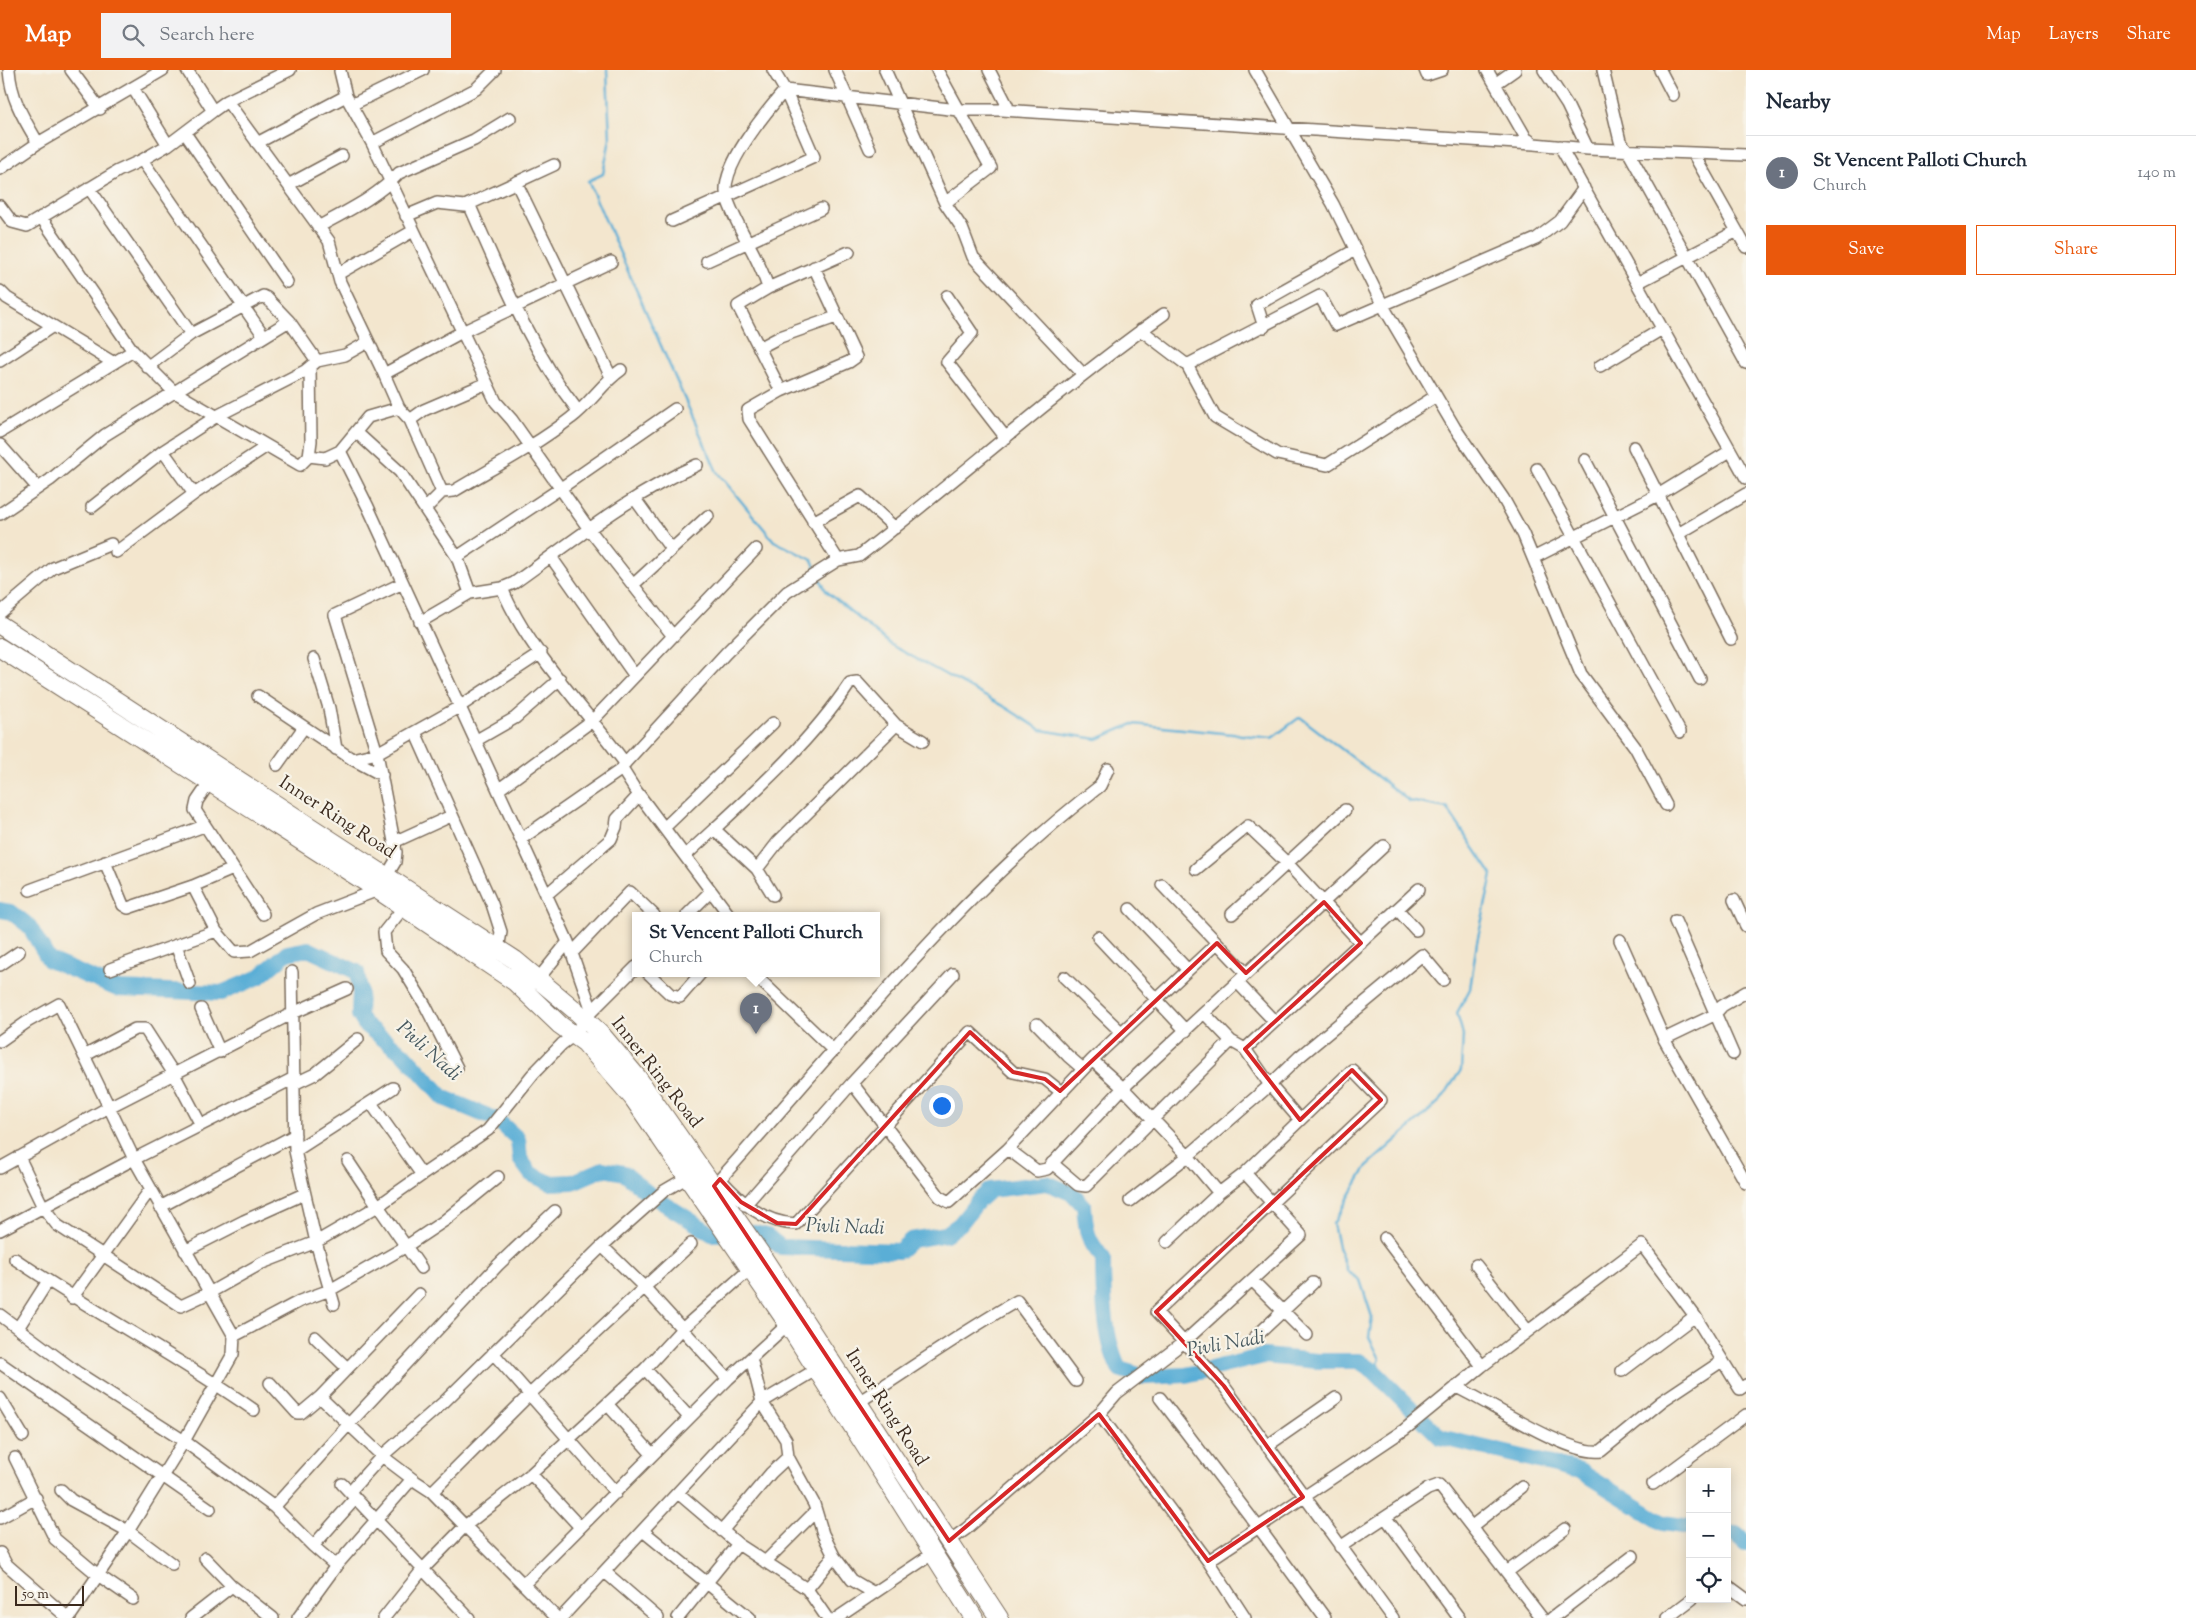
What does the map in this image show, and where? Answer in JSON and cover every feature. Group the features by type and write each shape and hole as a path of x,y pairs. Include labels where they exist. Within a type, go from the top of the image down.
{"highway":[{"name":"Inner Ring Road","path":"0,625 383,883 404,907 515,982 560,1025 585,1043 695,1173 716,1182 740,1210 760,1253 999,1618"},
{"name":"Inner Ring Road","path":"0,648 210,782 498,949 589,1015 637,1077 695,1173 717,1219 817,1369 974,1618"}],"street":[{"path":"10,70 10,86 16,103 38,143"},
{"path":"71,70 100,109"},
{"path":"0,169 38,143 100,109 163,70"},
{"path":"187,70 213,111"},
{"path":"0,206 12,222 27,226 118,171 168,145 227,101 290,70"},
{"path":"341,70 349,101 372,143 496,402 532,446 590,529 673,636"},
{"path":"257,143 423,70"},
{"path":"372,143 476,89 495,70"},
{"path":"672,221 814,157 786,90 773,70"},
{"path":"834,70 870,149"},
{"path":"885,70 945,203 962,228 973,257 1083,374"},
{"path":"937,70 991,168 945,203"},
{"path":"989,70 1007,104 1002,110"},
{"path":"1255,70 1333,204 1383,306 1455,428 1503,498 1533,558 1581,674 1635,747 1666,805"},
{"path":"1425,70 1427,75 1442,70"},
{"path":"1487,70 1526,138 1534,144"},
{"path":"1495,84 1515,70"},
{"path":"1544,70 1567,105 1588,149"},
{"path":"1603,70 1620,141 1628,151 1746,363"},
{"path":"1660,70 1673,95"},
{"path":"133,88 168,145"},
{"path":"786,90 958,110 1002,110 1588,149 1743,155 1746,166"},
{"path":"768,288 726,196 730,170 734,162 757,123 786,90"},
{"path":"227,101 329,241 338,274 368,342 399,408 410,420 442,492"},
{"path":"318,226 363,202 390,183 400,173 474,140 510,118"},
{"path":"185,133 287,282"},
{"path":"1560,146 1746,478"},
{"path":"1693,153 1746,247"},
{"path":"288,185 342,156"},
{"path":"142,160 264,336"},
{"path":"406,216 437,202 465,206 554,165"},
{"path":"516,182 611,377"},
{"path":"89,188 191,334"},
{"path":"1188,365 1320,296 1336,325 1536,239 1560,221 1584,188"},
{"path":"469,204 516,308 556,382 578,411"},
{"path":"707,261 821,209"},
{"path":"40,217 133,351 147,367 173,391 300,465 309,456 312,441 314,364 289,321 264,297 191,334 147,367"},
{"path":"338,274 413,231"},
{"path":"1637,284 1686,256 1737,231"},
{"path":"1264,326 1257,305 1355,250"},
{"path":"781,391 738,306 768,288 849,252"},
{"path":"384,374 462,332 611,262"},
{"path":"814,266 856,357 849,362 781,391 748,410 748,419 838,560"},
{"path":"0,291 5,296 114,363"},
{"path":"947,296 972,333 947,362 1006,438"},
{"path":"521,840 623,766 707,673 788,592 838,560 859,556 1083,374 1164,314"},
{"path":"758,348 780,337 836,317"},
{"path":"0,514 38,488 105,435 173,391 289,321"},
{"path":"0,361 53,326"},
{"path":"1600,366 1662,328"},
{"path":"1141,330 1188,365 1215,417 1277,454 1327,465 1436,396"},
{"path":"92,508 163,451 217,416 256,398 314,364 345,355 368,342"},
{"path":"0,432 133,351"},
{"path":"426,508 442,492 454,491 532,446 578,411 611,377 621,370"},
{"path":"410,420 424,410 487,383"},
{"path":"309,456 325,458 340,451 368,417 399,408"},
{"path":"457,556 561,488 675,409"},
{"path":"356,432 400,472 426,508 457,556 470,593"},
{"path":"0,445 38,488"},
{"path":"0,613 53,568 113,548 267,446"},
{"path":"1634,447 1731,639"},
{"path":"163,451 194,494"},
{"path":"340,451 403,583 570,948 589,1015"},
{"path":"1533,558 1658,495 1730,451"},
{"path":"1585,460 1700,679"},
{"path":"420,622 470,593 502,588 514,583 590,529 670,477 697,465"},
{"path":"1537,469 1680,732"},
{"path":"1678,534 1746,494"},
{"path":"813,522 860,496 895,528"},
{"path":"635,500 670,549"},
{"path":"633,584 708,516"},
{"path":"498,790 594,720 756,549"},
{"path":"551,557 636,676"},
{"path":"193,886 216,930 234,952 250,951 316,914 383,883 394,862 394,842 377,753 335,616 403,583"},
{"path":"502,588 511,611 560,680 594,720 639,795 727,912"},
{"path":"352,759 377,753 415,732 459,707 541,653"},
{"path":"314,660 329,708 336,748"},
{"path":"475,741 515,718 560,680"},
{"path":"685,856 828,717 850,683 857,682 896,725 923,741"},
{"path":"258,696 352,759 382,776"},
{"path":"664,828 773,723"},
{"path":"757,870 778,842 896,725"},
{"path":"277,765 304,727"},
{"path":"415,732 492,904 501,932 498,949"},
{"path":"716,1182 952,920 1014,857 1100,786 1108,769"},
{"path":"210,782 197,802 195,810 263,914"},
{"path":"546,894 612,839 617,819 639,795"},
{"path":"1232,914 1345,810"},
{"path":"394,842 451,816"},
{"path":"30,890 204,826"},
{"path":"1196,869 1248,826 1287,863 1361,943"},
{"path":"714,829 757,870 773,895"},
{"path":"1008,1149 1037,1171 1046,1169 1123,1088 1384,846"},
{"path":"105,862 123,905 128,908 193,886 233,869"},
{"path":"1162,885 1246,973"},
{"path":"1245,1049 1419,889"},
{"path":"690,912 711,891"},
{"path":"539,978 630,892 651,912"},
{"path":"1734,900 1746,926"},
{"path":"404,907 384,932 386,951 403,969 412,983 457,1068"},
{"path":"1130,909 1188,970"},
{"path":"1397,909 1416,930"},
{"path":"1675,921 1733,1054"},
{"path":"110,969 216,930"},
{"path":"1098,937 1186,1031"},
{"path":"1620,940 1664,1039 1746,1183"},
{"path":"852,1083 940,1197 950,1202 1008,1149 1060,1091 1217,943"},
{"path":"176,945 190,984"},
{"path":"0,965 19,952"},
{"path":"1130,1201 1188,1156 1270,1085 1299,1057 1422,955 1443,980"},
{"path":"19,1157 43,1207 57,1225 182,1306 262,1263 316,1242 378,1206 488,1130 533,1074 562,1044 574,1035 589,1015 632,971"},
{"path":"292,972 296,1080 295,1151 316,1242 334,1304"},
{"path":"953,974 852,1083 740,1210 778,1223 796,1224 970,1032 1012,1072 1045,1078 1060,1091"},
{"path":"652,977 670,994 680,997 698,977"},
{"path":"758,977 834,1051"},
{"path":"1064,977 1121,1032"},
{"path":"1237,982 1274,1021"},
{"path":"0,1168 109,1107 220,1052 293,1013 347,990"},
{"path":"1664,1039 1715,1014 1722,1006 1746,992"},
{"path":"0,1042 27,1022 59,1004 150,1190 234,1336 233,1354 164,1476 128,1532 68,1618 6,1564 0,1554"},
{"path":"201,1009 220,1052"},
{"path":"1205,1014 1230,1041 1245,1049 1270,1085 1300,1120"},
{"path":"1037,1024 1083,1069"},
{"path":"84,1056 135,1029 145,1029 174,1074 202,1125"},
{"path":"0,1230 134,1158 296,1080 316,1074 358,1039"},
{"path":"1052,1163 1078,1185 1086,1186 1155,1120 1230,1041"},
{"path":"1092,1060 1155,1120 1219,1193"},
{"path":"1167,1242 1219,1193 1245,1173 1352,1070 1381,1100 1156,1312 1224,1386 1392,1618"},
{"path":"295,1151 393,1088"},
{"path":"371,1103 422,1175"},
{"path":"160,1207 296,1135"},
{"path":"348,1161 421,1268"},
{"path":"313,1546 350,1490 382,1456 444,1402 602,1246 664,1191 695,1173"},
{"path":"948,1541 966,1529 1098,1414 1117,1393 1184,1342 1301,1235 1245,1173"},
{"path":"234,1336 300,1301 330,1290 405,1247 444,1221 498,1177"},
{"path":"72,1298 150,1190"},
{"path":"185,1251 244,1221 304,1194"},
{"path":"266,1501 349,1424 498,1265 555,1211"},
{"path":"1385,1238 1482,1366"},
{"path":"432,1492 530,1394 690,1244"},
{"path":"1208,1561 1404,1430 1446,1394 1528,1330 1642,1245 1695,1316 1722,1361 1744,1390"},
{"path":"602,1246 644,1287 728,1379"},
{"path":"15,1259 72,1298 217,1384 254,1410"},
{"path":"1476,1265 1528,1330"},
{"path":"384,1618 423,1569 465,1526 531,1474 645,1369 682,1330 750,1269"},
{"path":"1252,1280 1307,1335"},
{"path":"18,1328 48,1281"},
{"path":"1252,1340 1312,1283"},
{"path":"270,1383 298,1413 301,1413 320,1397 419,1294"},
{"path":"857,1403 907,1372 978,1323 1017,1301 1076,1381"},
{"path":"0,1315 78,1372 184,1441 266,1501 336,1566"},
{"path":"1622,1371 1695,1316"},
{"path":"524,1584 689,1417 788,1324"},
{"path":"315,1337 347,1368"},
{"path":"493,1353 616,1493"},
{"path":"751,1358 762,1402 786,1440 788,1457 816,1511 823,1534 834,1556 852,1580 874,1593"},
{"path":"1456,1387 1561,1442 1594,1452 1601,1451 1662,1401 1722,1361"},
{"path":"0,1363 210,1510"},
{"path":"645,1369 689,1417"},
{"path":"561,1618 762,1402 817,1369"},
{"path":"320,1397 382,1456 432,1492 557,1618"},
{"path":"0,1398 23,1436"},
{"path":"1160,1398 1325,1618"},
{"path":"1266,1446 1336,1398"},
{"path":"607,1404 652,1454"},
{"path":"1098,1414 1208,1561 1245,1618"},
{"path":"1653,1484 1746,1414"},
{"path":"722,1530 771,1473 788,1457"},
{"path":"15,1458 55,1539 98,1575 133,1599"},
{"path":"531,1474 580,1527"},
{"path":"298,1618 336,1566 412,1479 415,1481"},
{"path":"1340,1547 1428,1489 1439,1485 1542,1618"},
{"path":"1472,1526 1522,1486"},
{"path":"61,1490 71,1500 128,1532 172,1564"},
{"path":"350,1490 376,1521 469,1618"},
{"path":"678,1494 738,1544 807,1589 827,1618"},
{"path":"0,1518 36,1498"},
{"path":"765,1562 816,1511"},
{"path":"1386,1518 1459,1618"},
{"path":"1508,1572 1565,1529"},
{"path":"643,1532 750,1618"},
{"path":"678,1618 738,1544"},
{"path":"837,1618 932,1554"},
{"path":"807,1589 834,1556"},
{"path":"1552,1618 1634,1556"},
{"path":"205,1558 232,1586 273,1618"},
{"path":"605,1572 658,1618"},
{"path":"191,1618 232,1586"},
{"path":"1731,1588 1746,1599"},
{"path":"1667,1618 1687,1603"}],"highlighted area":[{"path":"1324,902 1361,943 1245,1049 1300,1120 1352,1070 1381,1100 1156,1312 1224,1386 1303,1497 1208,1561 1099,1414 949,1541 714,1186 720,1179 741,1202 777,1223 796,1224 970,1032 1013,1072 1045,1079 1060,1091 1217,943 1246,973"}],"waterway":[{"path":"607,70 610,139 603,174 588,181 717,472 774,541 812,560 816,569"},
{"path":"819,576 826,591 891,645 1005,707 1041,730 1097,739 1133,724 1272,738 1300,717 1409,801 1447,808 1492,875 1477,942 1470,989 1457,1013 1463,1035 1461,1070 1441,1100 1367,1166 1333,1224 1338,1247 1348,1272 1360,1280 1372,1317 1369,1337 1380,1359 1374,1371"},
{"name":"Pivli Nadi","path":"0,910 11,912 29,926 49,960 118,989 221,993 259,977 287,953 308,949 357,972 360,991 359,1015 365,1025 406,1056 444,1098 497,1120 518,1139 520,1159 531,1174 550,1183 573,1182 603,1169 624,1173 649,1194 712,1234 750,1232 767,1236 781,1247 899,1251 911,1240 946,1234 960,1224 979,1200 990,1190 1047,1183 1073,1194 1084,1206 1085,1222 1090,1240 1103,1258 1107,1329 1119,1369 1145,1377 1186,1375 1264,1356 1317,1361 1359,1361 1374,1371 1440,1437 1580,1471 1663,1523 1686,1526"},
{"name":"Pivli Nadi","path":"1731,1533 1736,1534 1746,1543"}],"place":[{"name":"St Vencent Palloti Church","path":"756,1034"}]}
